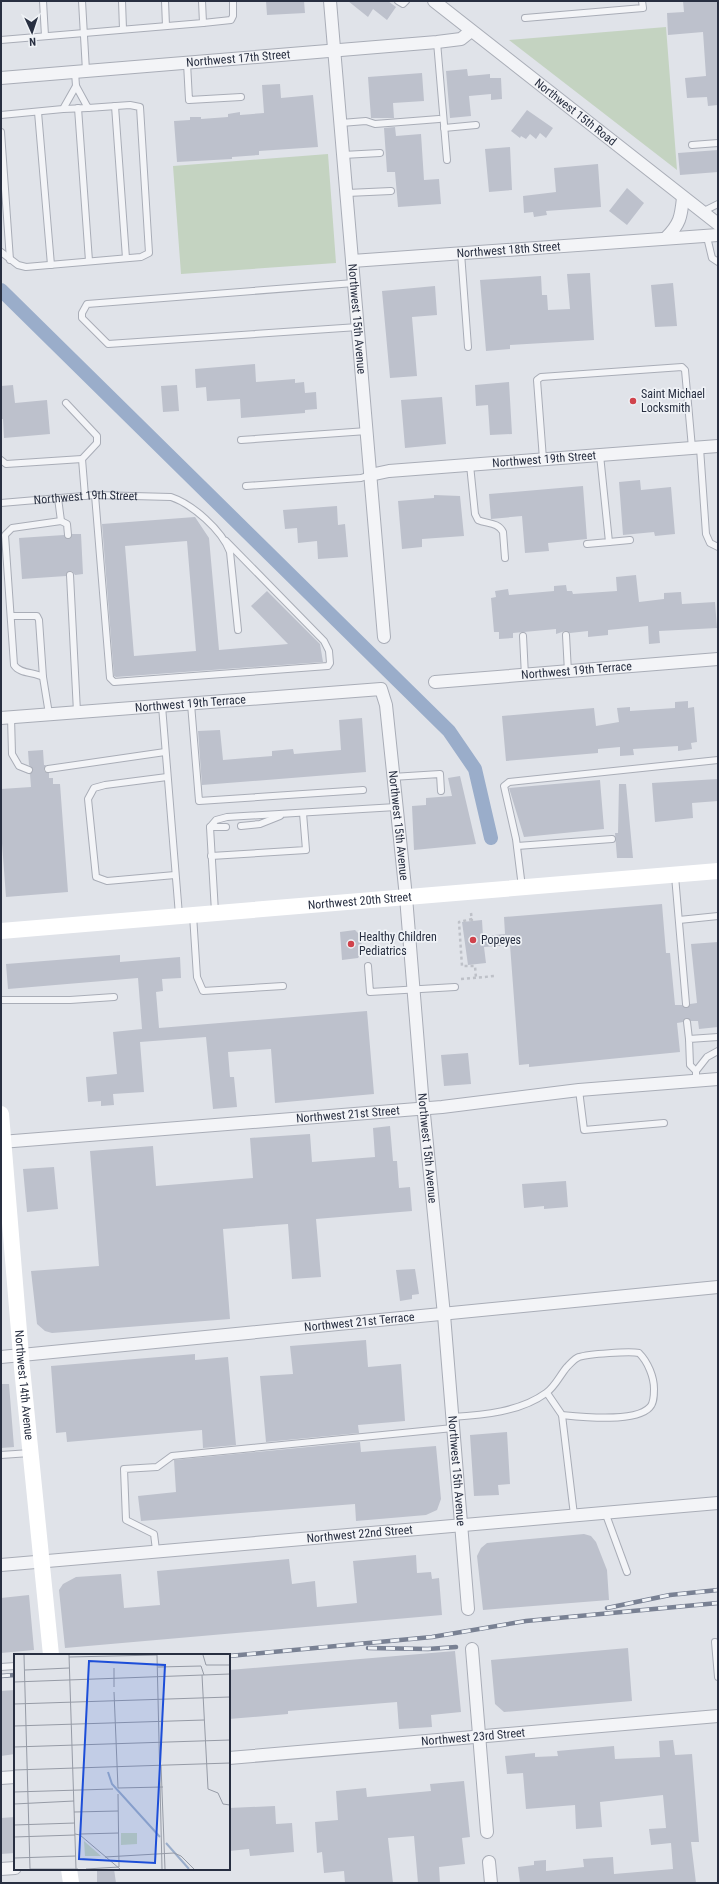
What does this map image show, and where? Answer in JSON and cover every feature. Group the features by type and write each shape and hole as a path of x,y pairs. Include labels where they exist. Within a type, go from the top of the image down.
{"main road":[{"name":"Northwest 20th Street","path":"1,931 718,871"},
{"name":"Northwest 14th Avenue","path":"1,1114 5,1221 21,1356 51,1654"},
{"path":"70,1870 71,1883"}],"street":[{"name":"Northwest 15th Avenue","path":"330,1 384,637"},
{"name":"Northwest 15th Road","path":"434,1 718,224"},
{"name":"Northwest 17th Street","path":"1,78 461,40 471,30"},
{"path":"666,238 676,228 679,222 683,198"},
{"name":"Northwest 18th Street","path":"352,261 712,236"},
{"name":"Northwest 19th Street","path":"370,475 384,471 718,446"},
{"name":"Northwest 19th Terrace","path":"435,682 525,676 718,659"},
{"name":"Northwest 15th Avenue","path":"381,689 386,705 392,776 406,897 444,1315 468,1609"},
{"name":"Northwest 19th Terrace","path":"6,717 381,689"},
{"name":"Northwest 21st Street","path":"2,1142 424,1108 529,1097 696,1076 718,1079"},
{"name":"Northwest 21st Terrace","path":"1,1357 444,1315 718,1287"},
{"name":"Northwest 22nd Street","path":"1,1564 718,1503"},
{"path":"472,1649 487,1832"},
{"name":"Northwest 23rd Street","path":"230,1758 718,1716"},
{"path":"1,1778 14,1776"},
{"path":"489,1862 491,1883"},
{"path":"1,1869 14,1868"}],"lane":[{"path":"43,1 45,36"},
{"path":"63,109 76,86 81,71 84,32 82,1"},
{"path":"122,1 123,29"},
{"path":"164,1 166,26"},
{"path":"202,1 203,23"},
{"path":"1,40 231,20 233,16 233,1"},
{"path":"398,1 403,4 406,1"},
{"path":"526,18 642,8 642,1"},
{"path":"438,42 446,160"},
{"path":"187,63 189,100 241,97"},
{"path":"76,86 88,108"},
{"path":"114,106 126,258"},
{"path":"1,115 78,108 137,106 141,111 150,249 149,254 146,256 26,267 18,265 1,252"},
{"path":"78,108 89,262"},
{"path":"38,112 51,265"},
{"path":"341,123 366,121 375,124 439,119"},
{"path":"444,128 476,125"},
{"path":"1,132 10,260"},
{"path":"692,145 718,143"},
{"path":"343,154 380,153"},
{"path":"347,193 391,191"},
{"path":"702,212 718,204"},
{"path":"712,236 712,258 718,262"},
{"path":"461,253 468,347"},
{"path":"354,283 87,304 82,313 82,318 108,344 358,328"},
{"path":"543,459 537,380 541,377 682,367 686,370 706,534 710,543 718,547"},
{"path":"1,460 6,464 82,459 97,443 97,436 66,403"},
{"path":"241,440 367,431"},
{"path":"600,455 608,542"},
{"path":"82,459 85,496"},
{"path":"470,465 475,514 478,520 494,524 501,529 505,558"},
{"path":"246,486 361,478 370,475"},
{"path":"95,495 110,678 114,682 328,666 330,663 329,651 324,641 226,541"},
{"name":"Northwest 19th Street","path":"1,503 95,495 171,497 194,509 226,541"},
{"path":"58,498 61,521"},
{"path":"42,677 37,674 20,670 14,665 5,535 12,528 61,521 67,524 68,535"},
{"path":"587,544 630,540"},
{"path":"226,541 230,552 238,630"},
{"path":"70,575 77,712"},
{"path":"11,616 29,614 37,616 39,620 42,677 49,714"},
{"path":"523,636 525,676"},
{"path":"566,636 568,672"},
{"path":"191,704 199,802 363,790"},
{"path":"162,706 176,875 186,916 197,977 203,991 283,986"},
{"path":"6,717 12,754 18,766 29,770"},
{"path":"48,768 165,752"},
{"path":"522,888 517,846 504,786 509,782 718,760"},
{"path":"392,776 440,774 441,791"},
{"path":"168,777 105,784 94,788 88,799 96,877 107,881 176,875"},
{"path":"215,913 210,827 216,820 227,817 396,807"},
{"path":"212,856 306,850 303,813"},
{"path":"241,826 260,824 285,814"},
{"path":"210,827 226,827"},
{"path":"517,846 612,838"},
{"path":"675,874 686,1004"},
{"path":"679,920 718,916"},
{"path":"368,966 370,992 414,991 455,987"},
{"path":"1,1000 70,1000 114,997"},
{"path":"687,1022 690,1065 696,1076"},
{"path":"689,1039 718,1037"},
{"path":"696,1076 707,1057 718,1051"},
{"path":"579,1090 584,1130 664,1123"},
{"path":"156,1550 154,1534 126,1520 124,1469 157,1467 172,1456 452,1423 508,1409 547,1393 567,1366 578,1357 630,1352 639,1353 644,1358 654,1385 652,1405 648,1409 625,1416 606,1418 562,1416"},
{"path":"547,1393 562,1416 574,1515"},
{"path":"1,1455 30,1453"},
{"path":"605,1512 627,1572"},
{"path":"715,1642 718,1677"},
{"path":"1,1668 14,1666"}],"path":[{"path":"471,912 472,920 459,922 462,966 473,965 476,978"},
{"path":"455,980 495,976"}],"green space":[{"path":"666,27 677,170 509,40"},
{"path":"328,154 336,263 181,274 173,166"}],"building":[{"path":"266,1 304,1 305,13 267,15"},
{"path":"348,1 388,1 396,7 387,20 373,9 368,17"},
{"path":"683,1 718,1 718,105 708,106 707,97 687,98 685,78 706,76 703,32 668,35 667,13 684,12"},
{"path":"467,69 468,76 490,74 490,78 501,78 502,99 491,100 491,94 469,96 471,116 450,118 446,71"},
{"path":"422,73 424,101 393,103 394,118 371,118 368,77"},
{"path":"280,84 281,98 313,95 318,147 259,151 259,155 232,157 232,159 177,162 174,121 190,120 190,117 201,117 201,119 228,117 228,114 240,112 240,115 264,113 262,85"},
{"path":"527,110 553,128 546,138 540,133 536,139 530,134 526,139 521,136 520,138 511,131"},
{"path":"395,127 396,136 421,134 424,180 439,179 441,204 398,207 395,172 387,172 384,128"},
{"path":"510,147 512,190 489,192 485,149"},
{"path":"718,150 718,172 680,175 678,153"},
{"path":"598,164 601,207 546,211 547,215 534,217 533,212 524,213 523,196 556,192 554,168"},
{"path":"627,188 644,203 627,225 609,211"},
{"path":"590,273 594,340 510,345 510,349 486,351 480,280 541,276 542,295 547,295 548,310 570,309 567,274"},
{"path":"673,283 677,326 655,327 651,285"},
{"path":"435,286 437,315 412,317 417,376 390,378 382,291"},
{"path":"255,364 256,382 295,379 295,383 304,382 305,393 316,392 317,409 305,410 305,413 241,418 240,399 207,401 206,387 196,388 195,369"},
{"path":"509,382 512,434 490,435 488,405 476,406 475,385"},
{"path":"13,385 15,403 47,400 50,434 4,438 3,419 1,419 1,386"},
{"path":"177,385 179,411 163,412 161,386"},
{"path":"442,397 446,444 405,448 401,400"},
{"path":"640,480 641,490 671,487 675,534 655,536 654,532 623,535 619,482"},
{"path":"583,486 587,539 548,543 549,551 525,553 522,516 491,519 489,494"},
{"path":"434,495 460,496 464,536 422,539 422,547 402,549 398,501 434,498"},
{"path":"337,506 338,525 345,524 348,557 318,559 317,541 298,543 297,528 285,529 283,510"},
{"path":"195,517 209,538 219,650 288,644 251,606 267,591 320,644 323,662 114,676 102,524","holes":["187,541 196,651 134,656 125,546"]},
{"path":"72,534 81,534 83,574 75,575 72,571 69,571 66,576 22,579 19,538 64,535 68,539 71,538"},
{"path":"636,575 639,602 664,599 664,593 681,592 682,604 715,602 717,628 659,631 660,643 649,644 648,626 608,630 608,635 588,637 588,631 570,633 565,631 556,634 556,629 513,633 513,638 499,639 499,632 494,632 491,598 496,597 495,591 508,589 509,595 554,591 554,586 566,585 567,591 572,591 573,594 617,591 616,577"},
{"path":"688,701 688,708 694,707 697,742 691,743 692,749 678,751 678,746 633,749 634,755 620,756 620,747 598,749 598,753 506,761 502,716 594,708 596,726 619,722 617,708 630,707 630,711 675,708 675,702"},
{"path":"362,718 366,772 202,785 198,731 220,730 223,760 272,756 272,751 293,749 294,754 341,750 339,720"},
{"path":"43,750 44,765 46,765 44,771 49,773 49,778 53,778 53,784 60,784 68,892 6,897 1,830 1,789 31,787 30,774 33,770 29,765 28,751"},
{"path":"460,776 476,844 414,850 412,806 426,805 426,798 452,796 448,778"},
{"path":"718,779 718,801 692,803 693,818 655,822 652,783"},
{"path":"600,780 604,829 524,837 509,788"},
{"path":"619,784 626,784 633,858 617,858 615,833 618,833"},
{"path":"662,904 666,953 670,953 675,1005 682,1005 687,1008 690,1004 697,1003 691,944 718,942 718,1027 699,1029 698,1021 691,1021 687,1018 683,1022 677,1023 680,1052 529,1067 529,1064 519,1065 510,945 484,947 486,963 468,965 462,922 482,920 483,936 505,934 504,917"},
{"name":"Healthy Children Pediatrics","path":"355,930 361,936 362,952 358,958 342,960 340,932"},
{"path":"120,955 120,962 180,957 181,978 162,979 163,991 156,992 159,1028 367,1011 374,1094 275,1103 271,1049 228,1052 230,1077 234,1077 237,1107 213,1109 206,1037 140,1042 144,1092 113,1094 114,1105 101,1106 101,1101 88,1102 86,1077 117,1074 113,1032 142,1029 138,978 8,989 6,964"},
{"path":"468,1053 471,1084 444,1086 441,1055"},
{"path":"390,1126 393,1161 397,1161 399,1188 410,1187 412,1211 316,1219 321,1277 292,1279 288,1224 223,1229 230,1319 52,1333 45,1331 37,1324 31,1271 99,1266 90,1151 153,1146 156,1186 253,1178 250,1138 310,1134 312,1162 375,1157 373,1128"},
{"path":"54,1167 58,1209 27,1212 23,1169"},
{"path":"566,1181 568,1207 544,1209 544,1206 524,1208 522,1184"},
{"path":"415,1269 419,1294 412,1295 412,1299 400,1301 396,1270"},
{"path":"366,1340 368,1367 401,1364 405,1421 358,1425 359,1433 266,1442 260,1376 293,1374 290,1346"},
{"path":"195,1354 195,1360 228,1357 236,1445 203,1448 202,1430 67,1442 66,1432 56,1433 51,1366"},
{"path":"1,1384 9,1384 14,1447 1,1448"},
{"path":"507,1432 510,1484 498,1485 499,1495 474,1496 470,1435"},
{"path":"360,1442 361,1452 436,1446 441,1499 437,1510 426,1515 356,1521 355,1504 141,1521 138,1496 176,1492 174,1460"},
{"path":"584,1534 591,1536 596,1542 607,1570 609,1600 483,1610 477,1556 481,1548 487,1543"},
{"path":"416,1555 417,1573 431,1572 432,1579 439,1578 442,1615 65,1648 59,1590 63,1584 76,1577 121,1574 124,1608 160,1605 157,1571 289,1559 292,1584 315,1581 317,1607 357,1603 353,1561"},
{"path":"29,1595 34,1650 1,1653 1,1598"},
{"path":"628,1648 632,1701 504,1712 495,1704 491,1660"},
{"path":"455,1651 461,1712 431,1715 432,1727 399,1729 397,1702 288,1711 288,1714 230,1719 230,1670"},
{"path":"14,1690 14,1754 1,1756 1,1691"},
{"path":"673,1740 675,1755 692,1754 699,1842 691,1842 696,1883 520,1883 518,1867 534,1865 534,1861 546,1860 546,1871 584,1867 583,1859 613,1857 614,1874 673,1869 671,1843 651,1845 649,1829 666,1828 663,1795 600,1802 602,1827 576,1829 575,1805 526,1809 523,1773 507,1774 505,1756 535,1753 535,1757 558,1756 557,1751 614,1746 615,1759 660,1757 659,1741"},
{"path":"464,1781 470,1837 462,1838 465,1864 439,1867 440,1883 418,1883 414,1836 388,1838 393,1883 345,1883 344,1871 324,1873 322,1852 317,1853 315,1822 338,1820 336,1791 366,1788 367,1797 431,1791 430,1784"},
{"path":"275,1806 276,1824 292,1823 294,1852 250,1856 249,1849 230,1851 230,1808"},
{"path":"14,1817 14,1853 1,1854 1,1818"},
{"path":"97,1870 114,1870 116,1883 97,1883"}],"waterway":[{"path":"1,290 449,731 475,769 491,838"}],"railway":[{"path":"607,1608 670,1595 718,1590"},
{"path":"230,1656 432,1637 526,1621 718,1603"},
{"path":"368,1648 428,1649 456,1647"},
{"path":"1,1676 14,1675"}],"place":[{"name":"Saint Michael Locksmith","path":"633,401"},
{"name":"Popeyes","path":"473,940"},
{"name":"Healthy Children Pediatrics","path":"351,944"}]}
